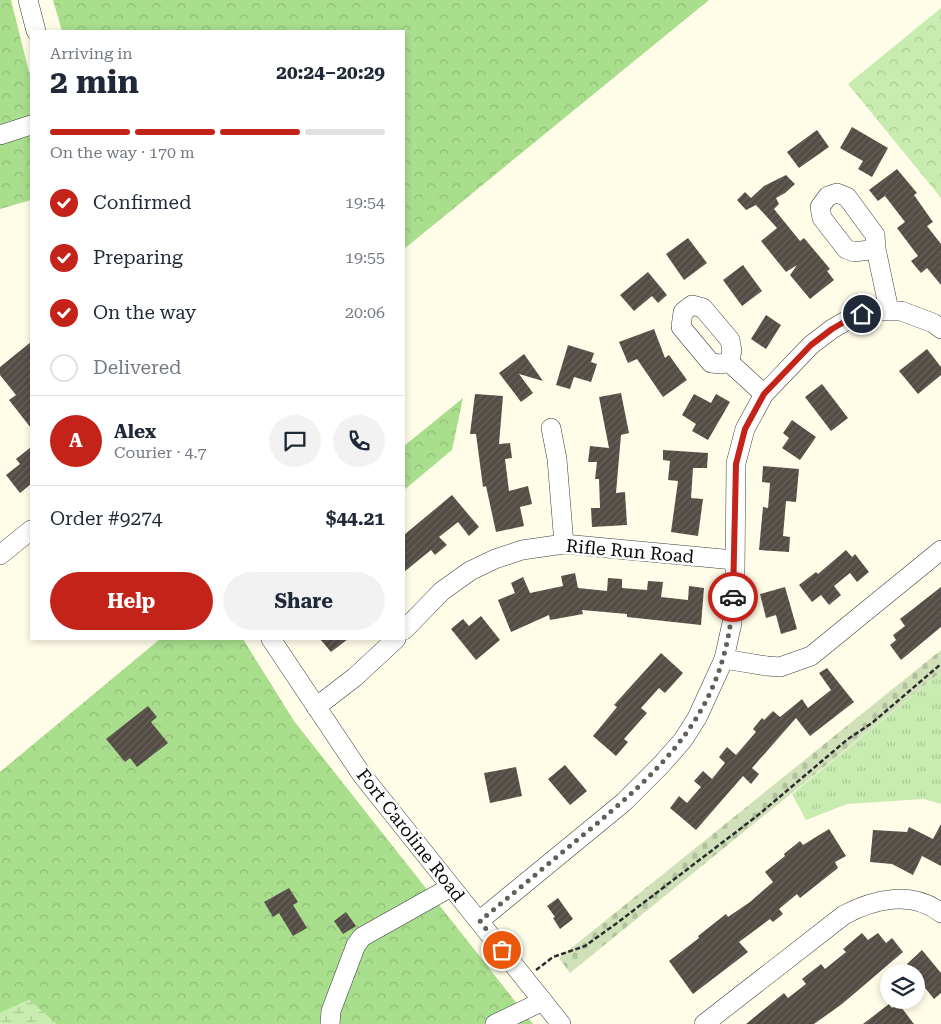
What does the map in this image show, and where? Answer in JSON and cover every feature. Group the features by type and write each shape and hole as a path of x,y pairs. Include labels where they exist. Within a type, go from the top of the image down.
{"street":[{"path":"28,0 36,30"},
{"path":"0,135 30,125"},
{"path":"876,250 889,310"},
{"path":"480,921 624,802 683,740 697,718 724,659 732,623 736,464 745,429 764,394 811,345 832,329 851,318 872,311 889,310 916,317 941,329"},
{"path":"729,362 764,394"},
{"path":"551,428 557,459 564,544"},
{"path":"0,555 30,531"},
{"name":"Rifle Run Road","path":"405,629 442,591 470,571 495,559 522,550 564,544 734,560"},
{"path":"724,659 780,667 811,656 941,550"},
{"name":"Fort Caroline Road","path":"272,640 362,775 561,1024"},
{"path":"316,707 355,677 395,640"},
{"path":"330,1024 331,1011 356,945 362,937 451,887"},
{"path":"704,1024 844,915 861,906 880,900 901,899 919,903 941,914"},
{"path":"495,1024 543,1001"}],"path":[{"path":"525,978 553,957 585,946 617,923 757,816 848,740 872,723 941,664"}],"green space":[{"path":"0,0 11,0 30,76 30,200 0,209"},
{"path":"53,0 709,0 405,248 405,30 62,30"},
{"path":"941,8 941,198 848,84"},
{"path":"463,398 452,450 405,489 405,445"},
{"path":"159,640 244,640 294,721 533,1024 56,1024 29,1000 0,1013 0,772"},
{"path":"941,650 941,672 570,973 559,958"},
{"path":"941,672 941,804 923,799 847,804 806,820 792,794"},
{"path":"29,1000 56,1024 0,1024 0,1013"}],"building":[{"path":"852,127 888,148 872,177 858,169 863,161 840,148"},
{"path":"817,130 829,147 799,168 787,152"},
{"path":"897,169 917,193 914,195 933,222 927,226 941,244 941,285 927,268 921,273 911,261 918,256 897,228 905,222 885,196 878,201 869,190"},
{"path":"786,175 795,184 776,198 779,204 774,209 800,241 804,238 830,269 827,271 834,280 810,299 790,275 797,265 786,272 761,241 777,228 756,205 746,210 737,200 745,192 751,198 764,186"},
{"path":"688,238 707,263 684,280 666,254"},
{"path":"743,265 762,291 742,306 723,280"},
{"path":"648,272 667,295 658,303 652,296 634,311 620,295"},
{"path":"766,315 781,325 766,349 751,339"},
{"path":"654,329 665,358 669,355 687,380 663,397 637,359 628,363 619,342"},
{"path":"30,343 30,427 9,400 16,395 0,375 0,367"},
{"path":"568,345 594,353 591,362 597,364 591,382 574,377 570,389 556,385"},
{"path":"927,349 941,367 941,375 918,394 899,371"},
{"path":"524,354 543,381 519,374 533,393 521,402 499,373"},
{"path":"822,384 848,418 831,431 805,397"},
{"path":"621,393 629,433 621,435 616,493 625,492 627,525 592,527 591,508 600,508 599,479 595,479 597,462 588,462 590,446 609,448 599,397"},
{"path":"475,394 503,396 499,444 510,443 512,458 505,459 509,491 528,486 532,504 520,507 524,526 496,532 486,486 483,487 476,434 470,434"},
{"path":"694,394 711,403 716,394 730,402 708,440 692,431 696,424 682,415"},
{"path":"792,420 816,437 800,460 782,448 789,438 783,433"},
{"path":"30,448 30,485 20,493 6,475 20,464 16,459"},
{"path":"663,450 708,453 707,468 693,468 691,498 703,499 698,536 671,532 678,481 668,480 670,461 663,460"},
{"path":"763,466 799,469 796,502 786,501 783,536 790,537 789,552 759,550 763,507 768,508 770,483 762,482"},
{"path":"452,495 479,527 469,536 458,522 439,537 447,545 435,555 431,550 405,571 405,534"},
{"path":"846,550 852,557 855,554 869,572 857,582 850,573 834,586 841,595 829,605 821,595 812,602 799,585 816,572 818,574"},
{"path":"575,573 578,588 607,591 608,578 622,579 622,588 647,590 648,581 663,582 661,597 688,600 689,586 704,588 701,625 627,617 627,614 582,610 583,614 550,620 549,615 511,632 498,600 515,593 511,583 523,577 530,593 563,586 561,576"},
{"path":"785,587 797,629 781,634 776,615 766,618 760,594"},
{"path":"941,587 941,627 901,660 890,645 896,640 893,635 905,626 900,619"},
{"path":"481,616 500,640 476,660 451,629 463,619 469,626"},
{"path":"321,640 347,640 331,652"},
{"path":"661,653 683,673 665,693 659,688 641,708 647,713 624,739 628,742 616,756 593,736 617,707 614,705"},
{"path":"827,668 854,702 810,736 796,718 752,768 759,774 751,784 743,776 696,830 670,808 679,796 687,803 701,787 694,781 703,771 712,779 725,763 719,757 727,747 736,755 756,732 753,729 762,718 764,720 773,711 780,717 802,699 808,708 831,690 819,673"},
{"path":"148,706 157,717 151,722 168,743 137,767 130,758 125,762 106,739"},
{"path":"565,765 587,791 570,805 548,779"},
{"path":"516,767 522,796 490,803 484,773"},
{"path":"941,824 941,866 922,856 913,875 892,864 870,862 873,830 907,832 909,827 933,839"},
{"path":"829,829 846,856 835,862 838,868 800,898 797,894 779,909 783,914 773,922 770,919 739,942 748,952 693,994 669,961 726,914 728,917 750,902 773,882 765,872 785,856 784,854 800,841 803,845"},
{"path":"289,888 298,902 293,905 307,928 293,936 279,913 273,917 264,902"},
{"path":"558,898 573,919 560,929 553,918 555,917 547,906"},
{"path":"346,912 356,926 343,934 334,921"},
{"path":"862,933 868,940 878,933 886,943 892,938 903,952 889,964 880,964 880,972 842,1004 814,1024 746,1024 784,993 788,998 806,984 802,979 821,964 825,969 846,952 843,949"},
{"path":"922,950 941,973 941,993 934,999 925,988 925,964 907,964"},
{"path":"882,1009 903,1009 914,1024 863,1024"}],"way so far":[{"path":"502,950 480,921 624,802 683,740 697,718 724,659 732,623 733,597"}],"route":[{"path":"733,597 736,464 745,429 764,394 811,345 832,329 862,314"}]}
